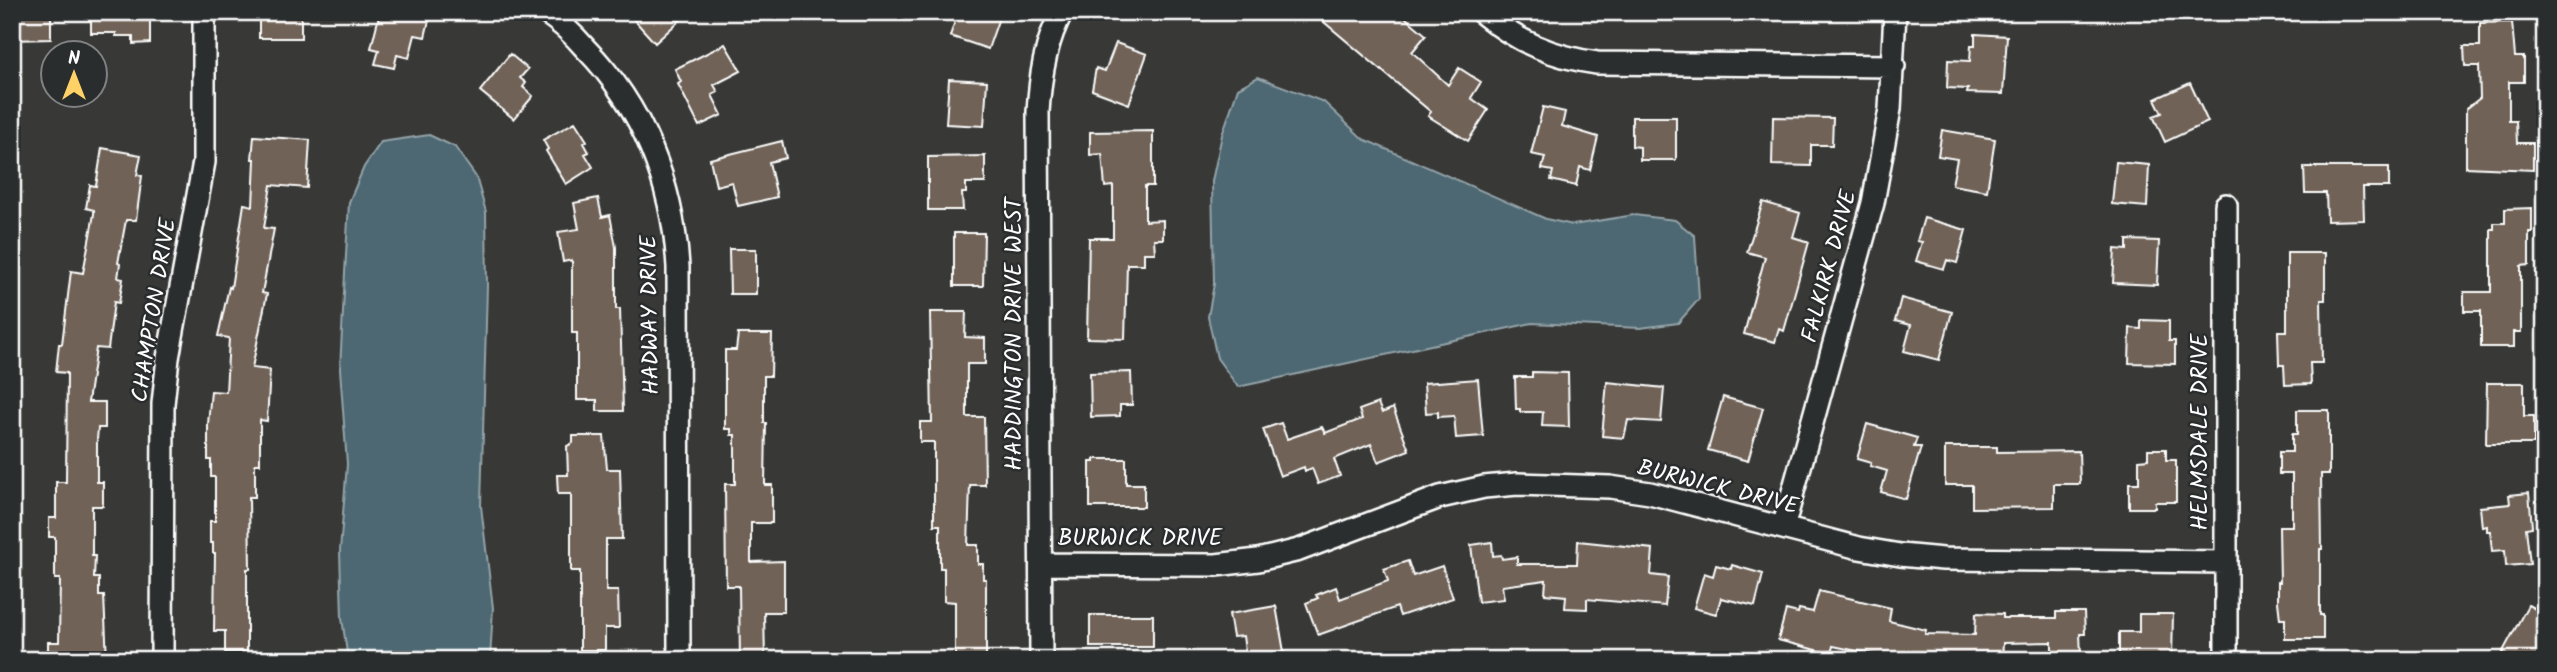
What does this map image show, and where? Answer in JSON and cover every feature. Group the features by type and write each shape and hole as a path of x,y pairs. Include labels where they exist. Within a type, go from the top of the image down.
{"street":[{"name":"CHAMPTON DRIVE","path":"162,660 163,404 168,358 204,162 204,12"},
{"name":"HADWAY DRIVE","path":"545,12 592,54 624,95 654,152 670,203 678,267 678,660"},
{"name":"HADDINGTON DRIVE WEST","path":"1041,660 1038,111 1047,49 1062,12"},
{"path":"1481,12 1505,32 1534,47 1565,58 1597,63 1894,66"},
{"name":"FALKIRK DRIVE","path":"1783,528 1868,225 1886,141 1894,66 1895,12"},
{"name":"HELMSDALE DRIVE","path":"2225,660 2226,205"},
{"name":"BURWICK DRIVE","path":"1041,564 1216,565 1258,560 1309,547 1440,497 1484,487 1517,484 1610,487 1650,493 1858,548 1900,555 1943,559 2225,562"}],"water":[{"path":"1258,77 1324,102 1363,139 1546,219 1573,225 1634,215 1675,220 1695,236 1699,299 1678,323 1640,328 1532,323 1238,387 1217,358 1208,317 1214,284 1212,181 1222,135 1238,88"},
{"path":"429,135 455,147 476,177 486,212 487,286 481,506 493,608 490,660 348,660 342,618 340,551 347,464 340,369 349,202 364,167 381,142"}],"building":[{"path":"12,12 51,12 51,38 12,40"},
{"path":"91,12 150,12 150,43 133,44 133,36 116,36 116,33 91,33"},
{"path":"259,12 301,12 301,38 259,38"},
{"path":"380,12 431,12 425,37 415,35 409,58 397,55 394,68 375,64 379,50 371,48"},
{"path":"627,12 689,12 655,43"},
{"path":"958,12 1001,12 988,49 950,36"},
{"path":"1312,12 1399,12 1426,35 1412,52 1448,85 1459,68 1481,82 1471,98 1488,110 1468,141 1428,116 1431,112"},
{"path":"2512,22 2515,57 2524,57 2524,82 2509,82 2509,121 2516,121 2517,143 2533,143 2533,170 2466,167 2466,109 2480,98 2479,66 2465,66 2464,46 2480,46 2480,23"},
{"path":"1975,34 2007,36 2003,94 1967,93 1968,89 1947,88 1948,60 1970,61"},
{"path":"1116,43 1147,54 1129,104 1092,90 1096,68 1105,71"},
{"path":"725,44 741,71 714,85 718,92 712,95 722,115 699,126 678,84 681,82 675,69"},
{"path":"510,54 528,69 520,78 526,83 523,87 533,96 514,119 480,91"},
{"path":"949,79 987,81 984,126 946,124"},
{"path":"2190,83 2208,122 2165,142 2153,116 2162,113 2155,99"},
{"path":"1543,107 1565,112 1562,126 1598,137 1590,170 1580,167 1576,186 1551,180 1553,171 1542,169 1545,157 1531,154"},
{"path":"1632,117 1676,117 1676,160 1640,160 1640,147 1632,146"},
{"path":"1773,117 1833,118 1832,145 1811,145 1811,166 1772,165"},
{"path":"575,122 587,141 584,143 589,152 585,154 593,167 566,184 546,151 548,149 543,140"},
{"path":"1942,130 1995,139 1987,191 1952,185 1957,159 1938,156"},
{"path":"1153,131 1153,186 1145,186 1145,221 1163,220 1163,239 1154,239 1155,253 1144,253 1144,264 1127,264 1125,339 1087,338 1089,238 1113,238 1113,186 1105,187 1102,154 1090,155 1090,132"},
{"path":"254,136 310,140 307,188 271,185 264,228 274,229 262,293 267,294 252,368 270,370 267,421 260,420 260,464 255,464 255,497 249,497 247,652 225,652 225,631 214,631 215,553 213,543 210,543 210,521 215,521 215,477 211,477 211,460 208,460 208,424 211,391 226,392 229,338 218,336 229,287 231,288 244,204 253,206"},
{"path":"782,141 786,158 769,162 777,197 738,206 732,182 716,186 710,159"},
{"path":"102,148 141,155 137,175 142,176 136,220 126,220 118,263 118,278 123,279 119,303 114,302 108,349 96,348 88,402 105,402 105,428 98,428 97,440 97,482 103,482 103,506 92,506 92,556 95,556 94,578 99,578 99,596 104,596 107,660 48,660 48,642 59,642 60,579 55,579 55,537 49,537 49,518 56,518 56,482 66,482 67,373 56,372 71,271 83,273 94,214 94,210 86,208 90,185 96,186"},
{"path":"985,156 985,183 966,183 966,193 962,193 963,210 928,210 928,157"},
{"path":"2116,162 2149,165 2147,207 2112,204"},
{"path":"2304,167 2389,167 2389,187 2363,187 2364,220 2327,221 2326,193 2305,193"},
{"path":"598,198 602,217 610,215 616,247 616,309 620,309 623,411 597,411 597,400 577,400 577,333 572,333 572,260 563,262 558,232 579,229 574,203"},
{"path":"1763,202 1800,213 1793,237 1809,242 1784,331 1779,329 1775,342 1744,334 1765,257 1747,252"},
{"path":"2532,208 2529,265 2521,266 2521,332 2514,332 2514,347 2481,347 2481,311 2464,311 2464,292 2491,292 2491,229 2494,229 2494,223 2505,223 2505,209"},
{"path":"1924,218 1966,230 1957,263 1947,260 1944,269 1916,261 1922,242 1917,241"},
{"path":"954,233 984,233 983,286 954,286"},
{"path":"2127,240 2159,241 2157,285 2113,283 2115,249 2127,250"},
{"path":"729,249 756,249 756,294 730,294"},
{"path":"2287,253 2325,253 2325,300 2321,300 2322,363 2310,363 2311,384 2285,385 2284,365 2279,365 2278,331 2287,331"},
{"path":"1901,298 1952,312 1939,360 1904,351 1911,325 1895,321"},
{"path":"930,312 966,312 965,337 985,338 985,364 967,364 967,417 984,417 985,485 970,485 968,545 978,545 978,564 983,564 983,579 986,579 986,660 955,660 955,602 944,601 944,568 940,568 940,525 934,525 934,442 920,442 920,422 932,422"},
{"path":"2141,320 2169,321 2169,341 2175,341 2175,364 2129,363 2130,328 2141,329"},
{"path":"738,334 772,334 771,376 764,376 764,423 765,485 772,485 772,523 751,523 751,562 784,561 784,612 764,612 765,660 740,660 739,586 726,586 725,484 735,484 735,435 731,435 731,429 725,429 725,350 736,350"},
{"path":"1131,372 1132,405 1120,405 1120,416 1091,417 1090,373"},
{"path":"1532,372 1568,373 1569,427 1542,426 1543,412 1520,412 1520,409 1516,409 1515,377 1532,377"},
{"path":"1478,379 1483,436 1456,438 1454,416 1438,417 1438,412 1426,413 1424,383"},
{"path":"1607,382 1664,388 1661,422 1628,420 1624,438 1602,436"},
{"path":"2487,383 2524,383 2524,416 2534,416 2534,444 2486,444"},
{"path":"1723,397 1763,408 1748,461 1708,450"},
{"path":"1378,403 1382,413 1393,408 1409,450 1378,462 1371,444 1334,459 1340,476 1318,484 1312,468 1305,471 1304,467 1280,476 1263,429 1281,423 1287,439 1322,427 1325,433 1362,419 1359,410"},
{"path":"2297,410 2329,410 2329,474 2321,474 2320,615 2323,615 2323,639 2285,639 2285,619 2280,619 2278,602 2279,526 2292,526 2292,474 2279,474 2279,452 2292,452 2292,434 2297,434"},
{"path":"1867,424 1917,438 1914,447 1921,447 1906,499 1881,492 1887,471 1857,459"},
{"path":"573,436 604,436 607,469 620,469 622,539 606,539 606,591 618,591 619,628 605,628 605,650 580,650 580,571 571,571 571,494 558,494 557,475 568,475 567,446 573,443"},
{"path":"1945,447 1997,447 1997,452 2079,451 2080,484 2054,484 2054,507 1972,508 1972,485 1945,485"},
{"path":"2148,449 2166,449 2166,460 2176,460 2176,502 2155,502 2155,508 2129,508 2129,483 2139,483 2139,460 2148,459"},
{"path":"1094,459 1126,459 1126,484 1144,484 1144,507 1090,507 1090,462 1094,462"},
{"path":"2529,493 2532,527 2526,528 2530,564 2506,566 2505,550 2492,551 2490,531 2487,531 2487,526 2482,527 2480,507 2510,504 2509,495"},
{"path":"1578,541 1653,549 1651,575 1668,577 1665,606 1587,599 1587,609 1565,608 1566,596 1545,594 1546,580 1502,586 1504,599 1478,602 1471,545 1492,542 1493,556 1501,555 1502,559 1517,557 1517,564 1577,564"},
{"path":"1408,561 1413,576 1442,566 1453,598 1400,616 1397,607 1318,635 1306,603 1318,598 1316,595 1336,587 1340,599 1388,581 1384,569"},
{"path":"1716,565 1731,569 1732,565 1763,574 1755,606 1721,598 1716,614 1694,608 1704,573 1713,576"},
{"path":"1819,591 1891,608 1889,621 1926,630 1925,634 1975,635 1976,613 2003,614 2003,618 2056,618 2056,612 2084,612 2085,634 2080,634 2081,656 2052,656 2052,642 2003,643 2002,660 1900,660 1833,646 1831,654 1778,640 1786,610 1798,613 1799,609 1813,612"},
{"path":"2528,605 2545,614 2545,660 2515,660 2502,653"},
{"path":"1276,606 1284,652 1246,658 1243,636 1233,637 1229,614"},
{"path":"2139,614 2173,614 2172,659 2119,658 2119,632 2139,632"},
{"path":"1090,615 1153,615 1153,647 1090,647"}]}
